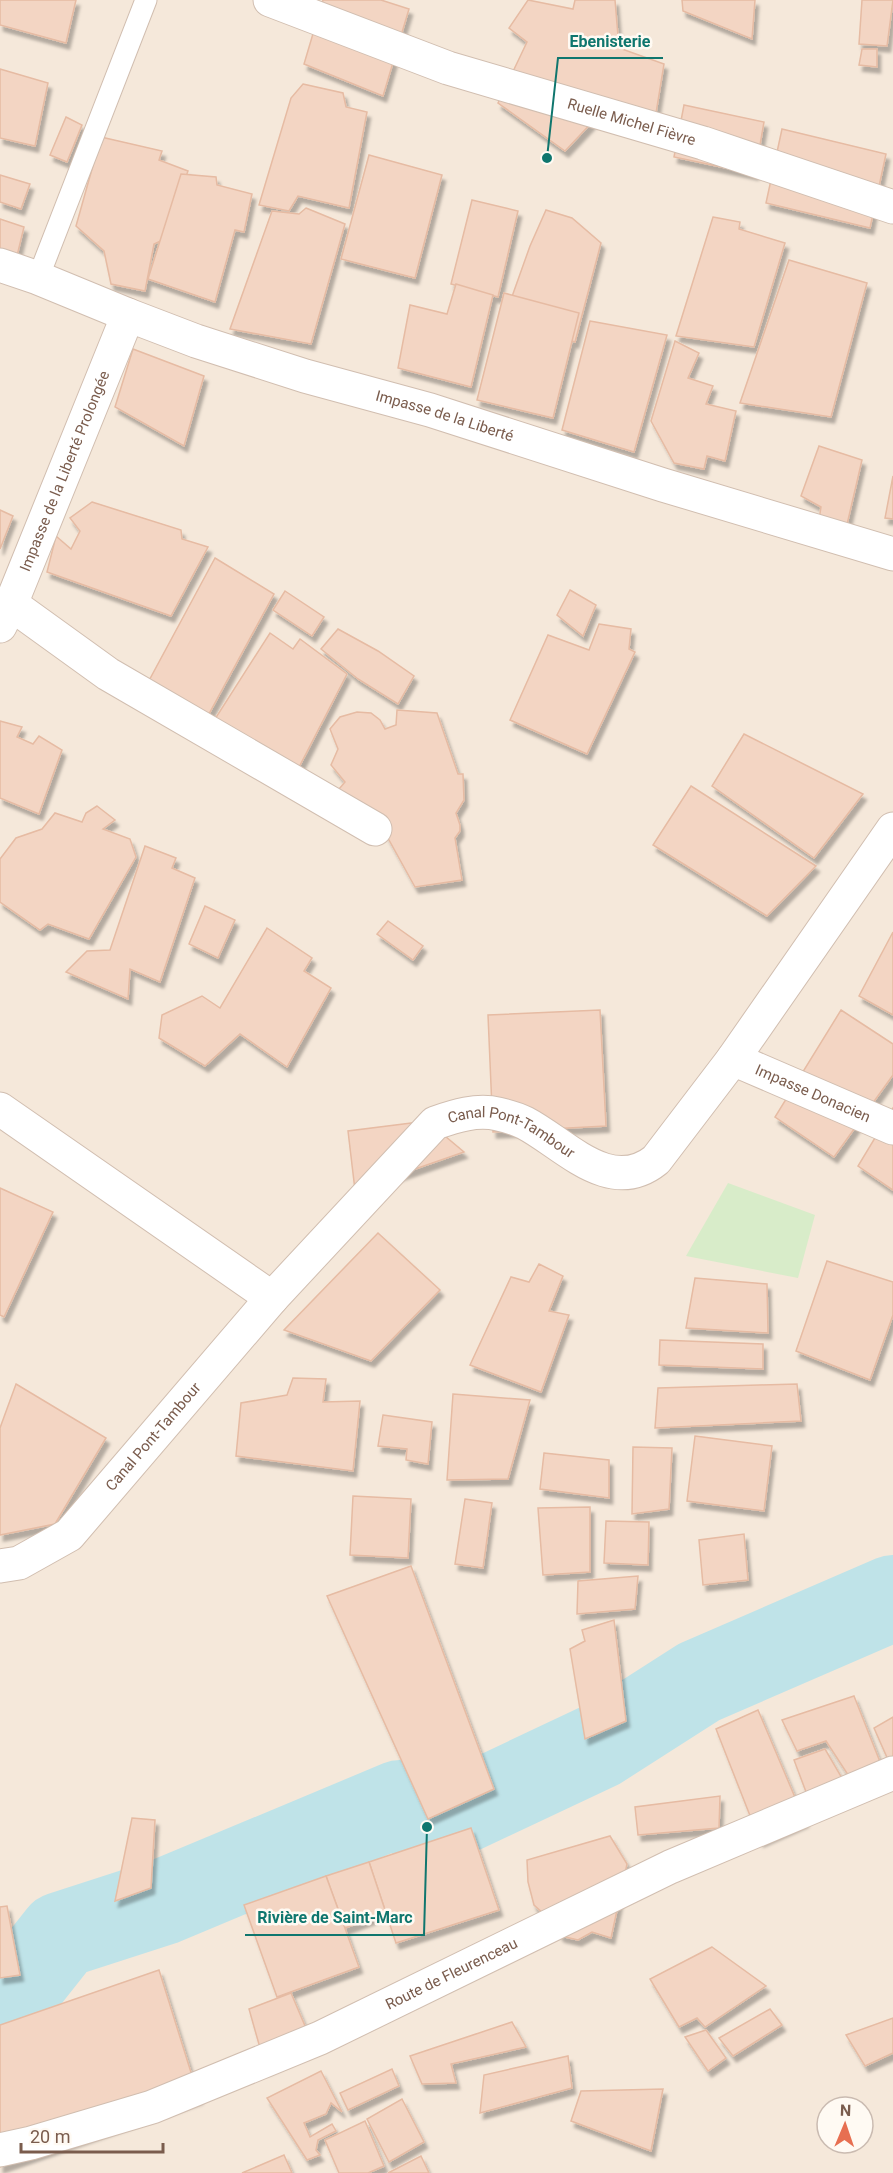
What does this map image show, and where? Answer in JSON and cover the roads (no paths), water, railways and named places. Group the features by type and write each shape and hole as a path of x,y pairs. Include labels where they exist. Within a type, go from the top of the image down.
{"street":[{"name":"Ruelle Michel Fièvre","path":"270,0 448,68 703,143 893,207"},
{"name":"Impasse de la Liberté","path":"0,266 39,278 196,340 305,376 430,410 893,554"},
{"name":"Impasse de la Liberté Prolongée","path":"6,615 128,315"},
{"path":"6,615 375,829"},
{"name":"Canal Pont-Tambour","path":"0,1566 19,1563 69,1535 272,1298 435,1123 462,1113 496,1113 523,1122 591,1166 608,1172 644,1170 656,1160 734,1059 893,830"},
{"name":"Impasse Donacien","path":"734,1059 893,1128"},
{"path":"0,1109 272,1298"},
{"name":"Route de Fleurenceau","path":"0,2150 152,2107 320,2038 670,1867 893,1773"}],"lane":[{"path":"39,278 147,0"}],"waterway":[{"path":"0,1986 23,1983 61,1935 163,1902 400,1803 427,1827 599,1746 699,1682 893,1598"}],"place":[{"name":"Ebenisterie","path":"547,158"},
{"name":"Rivière de Saint-Marc","path":"427,1827"}]}
